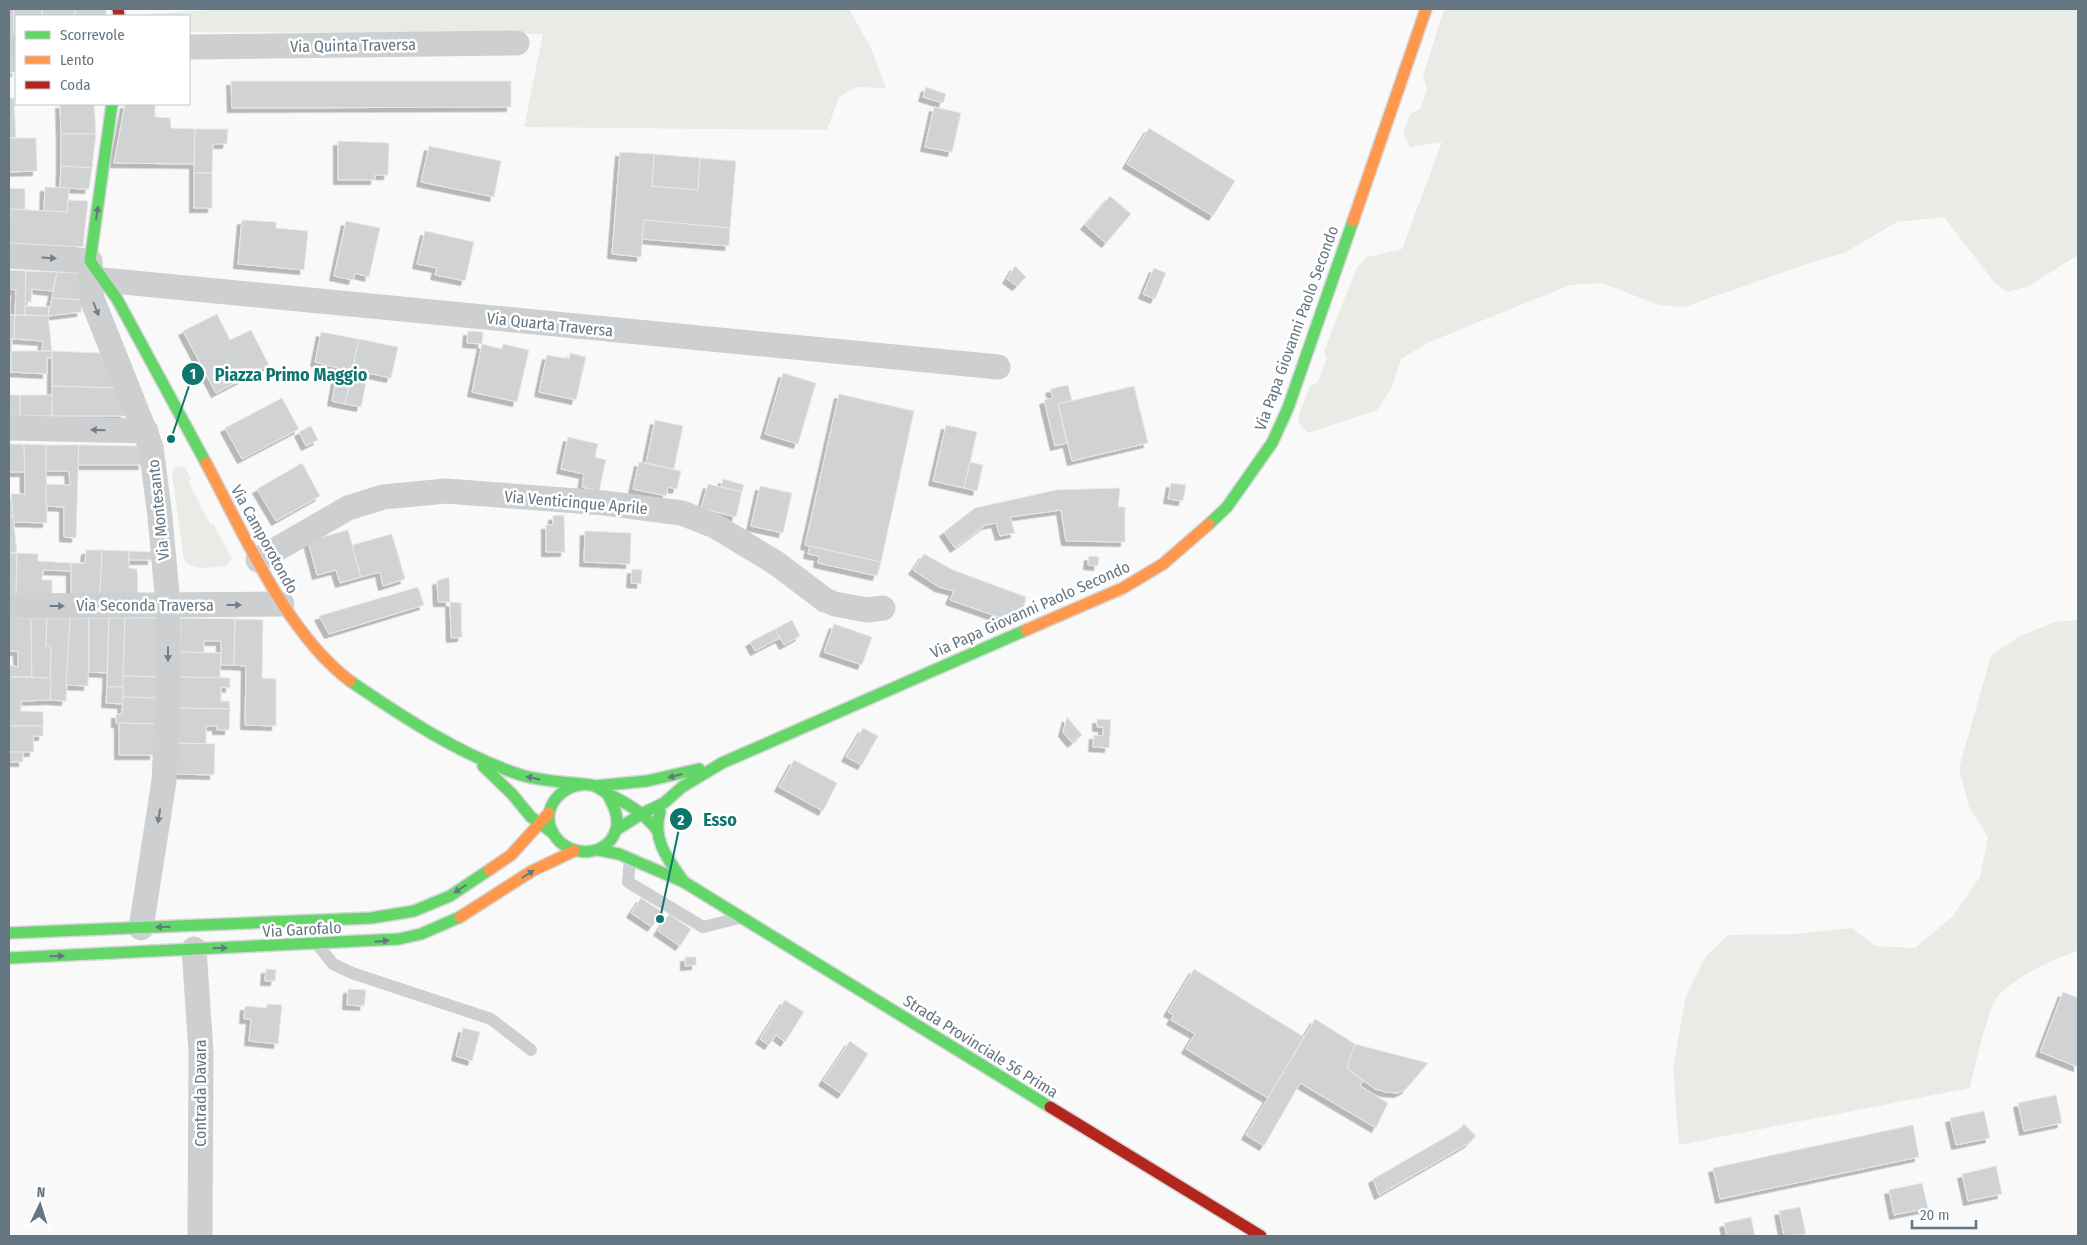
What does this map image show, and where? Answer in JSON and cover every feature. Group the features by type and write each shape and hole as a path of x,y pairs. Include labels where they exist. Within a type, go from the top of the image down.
{"main road":[{"name":"Via Papa Giovanni Paolo Secondo","path":"722,763 1123,588 1163,564 1198,535 1227,507 1272,444 1288,408 1426,9"},
{"name":"Via Montesanto","path":"95,274 112,105"},
{"name":"Via Camporotondo","path":"95,274 117,299 282,604 323,656 348,679 396,712 467,752"},
{"path":"467,752 521,775 542,780 595,786 621,785 665,778 722,763"},
{"path":"467,752 512,794 539,824 552,833 561,845 574,852 586,853 598,850 609,842 616,830 618,817 615,804 607,793"},
{"path":"616,830 643,813 664,803 682,787 722,763"},
{"path":"552,833 549,823 553,802 560,793 570,787 582,784"},
{"path":"595,786 643,813 657,830"},
{"path":"511,855 518,826 518,813 512,794"},
{"path":"664,803 658,816 657,830 670,862 684,882"},
{"name":"Via Garofalo","path":"9,933 395,916 414,911 450,896 511,855 550,813"},
{"path":"598,850 630,859 684,882"},
{"name":"Via Garofalo","path":"9,958 399,939 429,931 466,914 532,871 574,852"},
{"name":"Strada Provinciale 56 Prima","path":"684,882 1261,1236"}],"street":[{"name":"Via Quinta Traversa","path":"190,47 517,43"},
{"name":"Via Quarta Traversa","path":"9,256 95,274 998,368"},
{"name":"Via Montesanto","path":"95,274 92,299 152,447 168,605 168,698 164,781 140,928"},
{"path":"9,428 146,431"},
{"name":"Via Venticinque Aprile","path":"258,560 348,508 383,497 446,491 476,493 604,503 682,513 715,526 776,563 830,602 867,610 883,608"},
{"name":"Via Seconda Traversa","path":"9,606 282,604"},
{"name":"Contrada Davara","path":"194,950 202,1052 200,1236"}],"lane":[{"path":"630,859 628,882 704,927 742,918"},
{"path":"316,944 332,964 352,973 491,1019 531,1050"}],"shaded area":[{"path":"223,9 849,9 871,48 886,88 856,87 839,97 827,130 524,127 543,34 190,32 190,15 133,15"},
{"path":"1444,9 2078,9 2078,255 2029,286 2007,292 1994,282 1944,217 1897,222 1844,253 1684,307 1659,305 1602,283 1570,285 1427,343 1401,359 1392,387 1377,410 1308,433 1299,423 1299,414 1310,386 1318,382 1327,358 1324,351 1357,267 1367,257 1402,249 1442,142 1410,147 1403,133 1410,114 1420,109 1427,90 1423,76"},
{"path":"175,467 185,468 191,478 189,483 210,524 214,525 232,559 226,566 198,567 188,564 184,560 172,473"},
{"path":"2078,620 2078,950 2026,975 1998,996 1986,1025 1970,1088 1679,1145 1673,1067 1686,996 1706,956 1728,935 1794,934 1852,928 1875,946 1915,948 1952,917 1980,877 1988,837 1969,807 1959,768 1991,656 2018,637 2055,622"}],"building":[{"path":"14,9 14,36 9,36 9,10"},
{"path":"14,9 42,9 42,15 15,15 14,36"},
{"path":"42,9 75,9 75,15 42,15"},
{"path":"75,9 106,9 106,15 75,15"},
{"path":"9,58 15,58 15,72 9,73"},
{"path":"231,81 511,81 511,107 232,108"},
{"path":"926,87 946,94 943,103 923,97"},
{"path":"9,98 14,98 16,138 9,138"},
{"path":"60,105 94,105 96,134 61,134"},
{"path":"125,105 155,105 155,117 170,118 171,128 195,129 194,164 114,163"},
{"path":"934,107 961,113 952,152 925,147"},
{"path":"1149,128 1235,181 1213,216 1127,164"},
{"path":"195,129 228,129 227,144 213,144 212,173 194,173"},
{"path":"61,134 96,134 92,168 61,166"},
{"path":"9,138 36,138 37,171 9,172"},
{"path":"338,141 389,143 388,175 375,175 375,180 338,180"},
{"path":"429,146 501,161 494,197 421,182"},
{"path":"620,152 654,154 652,186 698,190 700,158 736,161 730,228 644,220 641,257 612,254"},
{"path":"654,154 700,158 698,190 652,186"},
{"path":"61,166 92,168 89,189 60,188"},
{"path":"194,173 212,173 212,208 194,208"},
{"path":"45,187 69,188 67,212 44,211"},
{"path":"9,188 25,189 25,210 9,209"},
{"path":"1110,196 1131,214 1106,243 1085,225"},
{"path":"68,200 88,201 83,247 9,243 10,209 67,212"},
{"path":"242,220 276,222 276,228 308,231 304,270 238,264"},
{"path":"644,220 730,228 729,246 642,239"},
{"path":"346,221 380,228 369,277 355,273 353,280 334,276"},
{"path":"425,231 474,242 465,281 435,275 437,268 417,264"},
{"path":"1015,266 1026,277 1017,286 1007,279"},
{"path":"1154,268 1166,273 1155,299 1143,294"},
{"path":"9,270 26,271 25,315 15,315 16,290 9,289"},
{"path":"26,271 57,272 53,291 32,289 31,302 25,302"},
{"path":"57,272 80,273 82,300 52,298"},
{"path":"52,298 82,300 81,312 48,316"},
{"path":"25,306 49,307 48,316 25,315"},
{"path":"217,314 230,340 251,330 269,365 216,393 183,331"},
{"path":"9,315 15,315 14,339 9,339"},
{"path":"15,315 48,316 52,351 42,351 43,341 14,339"},
{"path":"468,331 483,332 482,344 467,343"},
{"path":"321,332 359,339 345,404 332,401 338,368 315,362"},
{"path":"9,339 12,339 11,355 9,354"},
{"path":"359,339 398,347 391,378 368,373 361,407 345,404"},
{"path":"482,344 502,349 503,344 529,350 517,402 472,392"},
{"path":"11,351 52,351 52,358 47,358 47,374 11,372"},
{"path":"52,351 100,353 116,388 52,386"},
{"path":"570,353 586,357 576,400 539,392 547,355 569,359"},
{"path":"9,354 11,355 11,372 9,372"},
{"path":"783,373 816,383 798,444 765,434"},
{"path":"1068,385 1072,401 1058,404 1067,443 1055,446 1044,400 1053,398 1050,389"},
{"path":"52,386 116,388 126,416 52,416"},
{"path":"1134,386 1148,443 1072,461 1058,404"},
{"path":"839,394 914,411 881,562 805,545"},
{"path":"9,395 20,395 20,416 9,416"},
{"path":"20,395 52,395 52,416 20,416"},
{"path":"282,398 299,429 242,459 225,428"},
{"path":"655,420 683,426 674,469 646,463"},
{"path":"946,425 977,432 964,488 933,481"},
{"path":"311,426 318,440 306,446 299,432"},
{"path":"568,437 598,444 595,457 606,460 599,491 582,487 584,474 561,469"},
{"path":"9,444 24,444 25,472 9,472"},
{"path":"24,444 46,445 47,523 13,522 11,494 25,494"},
{"path":"46,445 79,445 76,538 64,537 64,507 46,506 46,484 70,485 69,471 46,471"},
{"path":"79,445 139,446 143,465 78,465"},
{"path":"639,462 681,471 677,489 668,487 666,496 633,489"},
{"path":"970,462 983,465 977,491 964,488"},
{"path":"302,463 320,496 276,521 257,489"},
{"path":"723,479 744,485 742,492 721,487"},
{"path":"1171,483 1186,485 1183,501 1168,499"},
{"path":"708,484 742,492 736,517 701,508"},
{"path":"760,486 792,493 783,533 751,526"},
{"path":"1120,488 1118,507 1125,507 1125,542 1066,541 1061,510 1010,517 1015,533 1000,536 996,523 986,525 955,548 944,532 975,508 1056,490"},
{"path":"9,500 11,500 13,516 9,516"},
{"path":"564,515 565,552 546,552 546,525 553,525 553,516"},
{"path":"9,516 13,516 17,553 9,553"},
{"path":"348,530 361,577 340,583 336,570 317,575 308,541"},
{"path":"585,531 631,533 630,564 584,562"},
{"path":"392,534 405,579 383,586 380,572 361,577 352,545"},
{"path":"810,546 881,562 877,576 818,563 819,556 808,554"},
{"path":"86,550 102,550 100,594 71,594 71,563 85,563"},
{"path":"102,550 129,551 129,568 137,569 138,594 100,594"},
{"path":"129,551 152,552 152,560 129,560"},
{"path":"9,553 17,553 16,595 9,595"},
{"path":"17,553 38,554 38,561 71,563 71,571 43,570 42,580 52,580 52,595 16,595"},
{"path":"924,554 953,570 1026,597 1024,607 1007,620 950,600 954,591 939,587 913,570"},
{"path":"1089,556 1099,557 1098,566 1088,565"},
{"path":"632,569 642,570 641,584 631,583"},
{"path":"449,577 450,602 438,602 437,581"},
{"path":"418,587 424,605 329,634 319,616"},
{"path":"450,602 461,603 462,637 451,638"},
{"path":"9,618 31,618 32,677 9,677 9,665 18,667 18,651 9,651"},
{"path":"31,618 47,618 46,645 51,646 51,678 32,677"},
{"path":"47,618 70,618 66,701 50,700 51,646 46,645"},
{"path":"70,618 89,618 88,686 66,685"},
{"path":"89,618 109,618 107,673 89,672"},
{"path":"109,618 125,618 123,687 107,687"},
{"path":"125,618 158,618 156,677 123,676"},
{"path":"181,618 235,619 234,665 221,665 221,641 204,641 204,653 180,652"},
{"path":"235,619 263,620 262,678 276,679 276,726 245,725 246,666 234,665"},
{"path":"792,620 800,636 784,645 775,629"},
{"path":"834,624 872,637 862,665 824,652"},
{"path":"775,629 780,638 755,651 750,642"},
{"path":"180,652 221,653 220,678 179,677"},
{"path":"123,676 156,677 156,698 123,697"},
{"path":"9,677 51,678 50,700 21,701 21,711 43,712 43,726 9,726"},
{"path":"179,677 230,678 230,688 221,687 221,701 229,701 230,709 178,708"},
{"path":"107,687 123,687 123,704 106,703"},
{"path":"123,697 156,698 155,724 116,723 116,714 122,714"},
{"path":"178,708 230,709 229,730 217,730 217,726 206,726 206,744 177,743"},
{"path":"1067,717 1082,735 1072,743 1063,732"},
{"path":"1097,719 1111,720 1109,748 1093,747 1094,735 1103,736 1103,727 1097,727"},
{"path":"119,723 155,724 154,755 119,755"},
{"path":"9,726 43,726 43,736 33,736 34,752 9,752"},
{"path":"863,728 878,736 862,765 846,757"},
{"path":"177,743 215,744 214,775 176,774"},
{"path":"9,752 23,752 23,762 9,762"},
{"path":"794,760 837,783 823,811 779,787"},
{"path":"641,898 662,912 652,927 631,913"},
{"path":"669,914 691,929 680,946 658,931"},
{"path":"685,957 696,957 696,965 685,966"},
{"path":"266,969 276,970 275,981 265,981"},
{"path":"1194,969 1304,1037 1268,1098 1186,1049 1195,1034 1171,1020 1174,1015 1168,1012"},
{"path":"348,989 366,990 364,1006 347,1005"},
{"path":"2063,992 2078,998 2078,1067 2040,1052"},
{"path":"785,1000 804,1012 785,1042 776,1035 769,1045 760,1039"},
{"path":"267,1004 282,1005 278,1044 249,1041 251,1019 244,1019 245,1006 267,1008"},
{"path":"1315,1019 1355,1044 1347,1068 1363,1081 1360,1086 1388,1103 1376,1128 1300,1083 1264,1146 1246,1135"},
{"path":"463,1028 480,1032 472,1061 456,1056"},
{"path":"850,1041 868,1054 842,1094 823,1081"},
{"path":"1355,1044 1428,1063 1405,1090 1398,1093 1386,1092 1375,1089 1347,1068"},
{"path":"2056,1095 2062,1123 2024,1131 2018,1103"},
{"path":"1984,1111 1990,1138 1956,1145 1950,1118"},
{"path":"1464,1124 1476,1136 1469,1143 1379,1195 1373,1179 1460,1129"},
{"path":"1913,1125 1919,1157 1720,1199 1713,1168"},
{"path":"1996,1166 2002,1194 1968,1201 1962,1174"},
{"path":"1922,1183 1928,1208 1894,1215 1889,1190"},
{"path":"1800,1207 1806,1234 1784,1236 1779,1211"},
{"path":"1751,1217 1755,1236 1727,1236 1724,1223"}],"traffic: fast":[{"path":"112,105 90,261 117,299 206,463"},
{"path":"1209,524 1227,507 1272,443 1288,408 1353,221"},
{"path":"616,830 643,813 664,803 682,787 722,763 1026,630"},
{"path":"350,681 432,734 498,767 529,777 582,784"},
{"path":"483,766 512,794 531,817 553,833"},
{"path":"595,786 647,781 699,769"},
{"path":"607,793 609,797 611,801 617,816 617,825 613,836 607,844 599,849 579,851 569,848 560,842 553,833 549,823 552,805 564,791 582,785 596,786 622,801 647,818 657,830"},
{"path":"660,812 658,831 663,849 684,882"},
{"path":"598,850 619,854 684,882 1050,1107"},
{"path":"9,933 371,918 414,911 450,896 489,870"},
{"path":"9,958 399,939 421,934 460,917"}],"traffic: slow":[{"path":"1353,221 1426,9"},
{"path":"206,463 251,550 286,609 327,661 350,681"},
{"path":"1026,630 1123,588 1163,564 1209,524"},
{"path":"489,870 511,855 549,813"},
{"path":"460,917 532,871 574,851"}],"traffic: jam":[{"path":"118,9 119,15"},
{"path":"1050,1107 1261,1236"}],"place":[{"name":"Piazza Primo Maggio","path":"171,439"},
{"name":"Esso","path":"660,919"}]}
